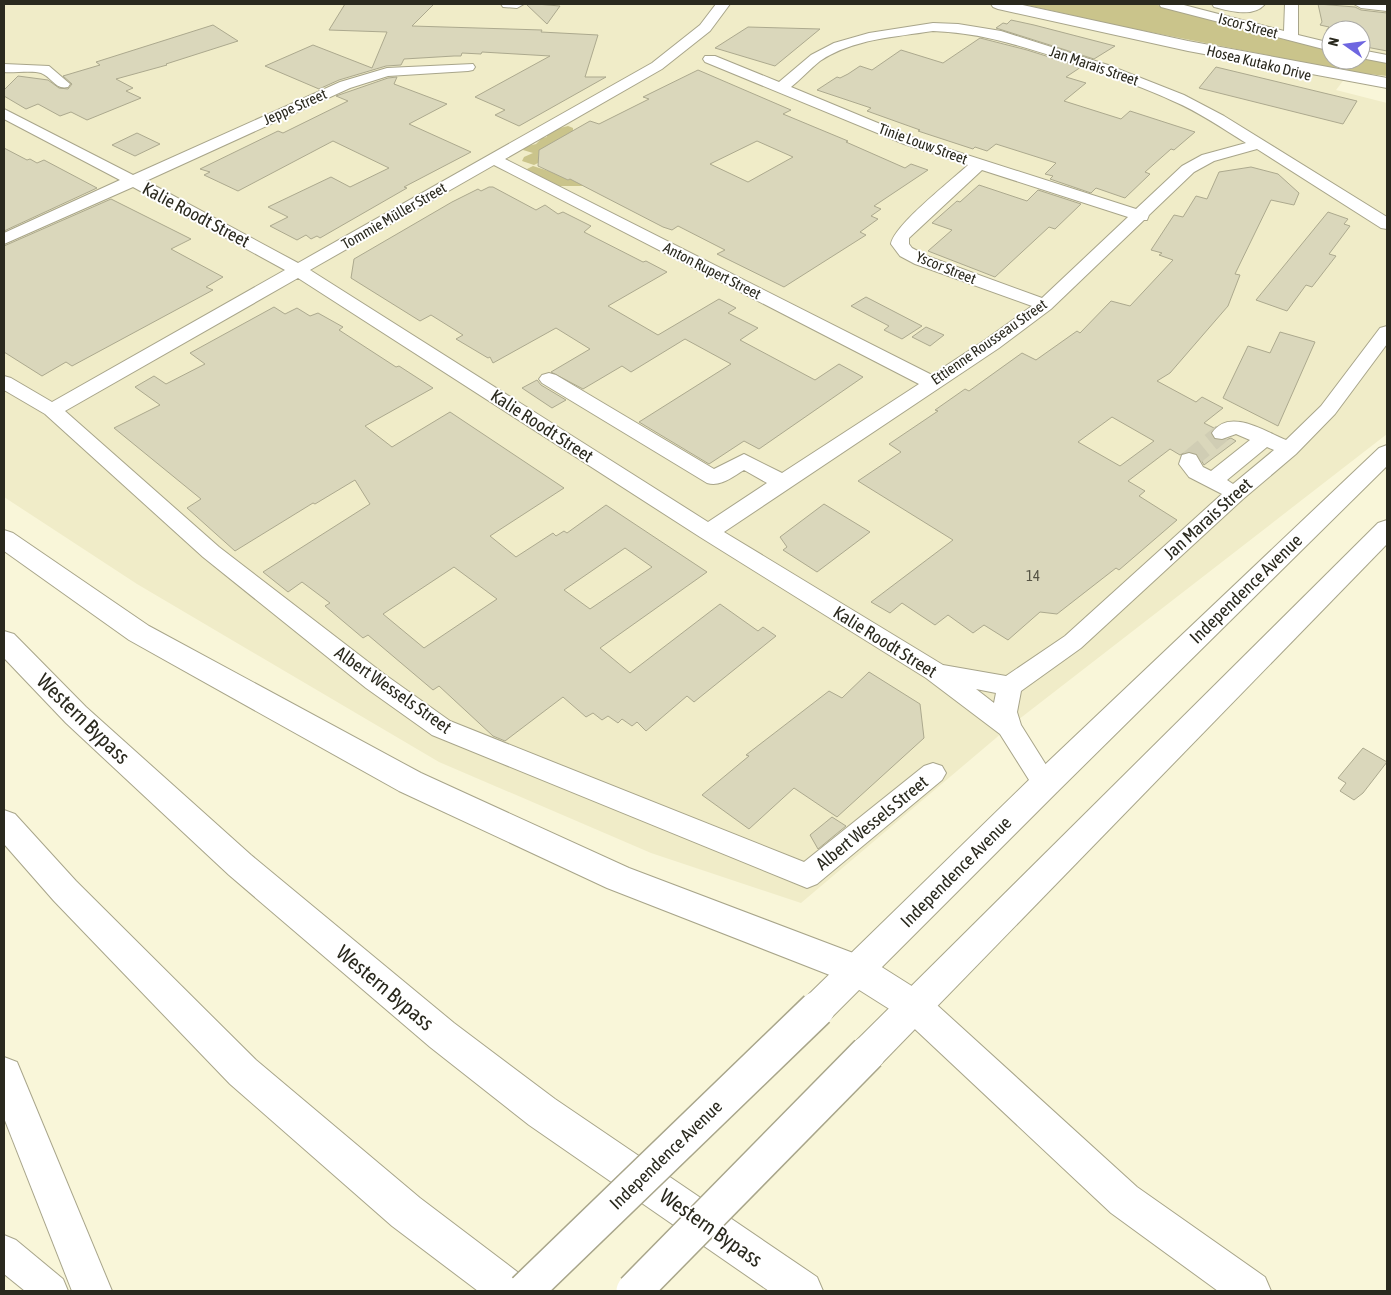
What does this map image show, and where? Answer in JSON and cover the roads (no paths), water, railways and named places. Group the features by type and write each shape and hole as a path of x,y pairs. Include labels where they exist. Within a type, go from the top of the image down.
{"main road":[{"name":"Hosea Kutako Drive","path":"998,4 1188,46 1387,95"},
{"name":"Hosea Kutako Drive","path":"1188,46 1387,84"},
{"name":"Independence Avenue","path":"525,1291 1387,453"},
{"path":"634,1291 1387,529"},
{"path":"4,539 139,633 410,782 618,878 856,970 914,1006 1124,1200 1251,1291"},
{"name":"Western Bypass","path":"4,640 76,715 240,864 442,1035 542,1112 802,1291"},
{"path":"4,823 65,891 243,1072 406,1212 510,1291"},
{"path":"4,1074 92,1291"}],"street":[{"path":"508,4 516,4"},
{"name":"Tommie Müller Street","path":"52,410 657,66 699,34 723,4"},
{"name":"Iscor Street","path":"1166,4 1321,44"},
{"path":"1219,4 1246,9 1258,4"},
{"path":"1290,4 1291,37"},
{"path":"1360,4 1387,7"},
{"name":"Jan Marais Street","path":"781,88 816,58 839,46 869,37 933,27 958,28 1020,40 1142,82 1179,98 1219,119 1387,224"},
{"path":"1371,56 1387,59"},
{"name":"Tinie Louw Street","path":"710,59 909,141 1141,216"},
{"name":"Jeppe Street","path":"4,239 345,84 367,77 410,70 468,67"},
{"path":"4,68 44,69 64,84"},
{"name":"Kalie Roodt Street","path":"4,113 130,181 219,226 299,271 708,532 935,672 1009,727 1046,784"},
{"name":"Ettienne Rousseau Street","path":"708,532 992,344 1045,305 1141,216 1168,186 1188,169 1208,158 1258,144"},
{"name":"Anton Rupert Street","path":"493,159 932,382"},
{"name":"Yscor Street","path":"979,164 910,227 901,237 900,244 906,252 921,260 1045,305"},
{"name":"Jan Marais Street","path":"1010,686 1073,642 1235,494 1289,449 1379,355 1387,332"},
{"path":"549,379 714,478 744,461 782,482"},
{"name":"Albert Wessels Street","path":"4,382 52,410 211,552 375,681 441,728 511,758 807,876 933,773"},
{"path":"1222,433 1233,428 1265,438 1289,449"},
{"path":"1212,481 1265,438"},
{"path":"1189,460 1192,468 1235,494"},
{"path":"935,672 1010,686 1006,712 1009,727"},
{"path":"4,1252 51,1291"}],"tunnel":[{"path":"1189,460 1222,433"}]}
